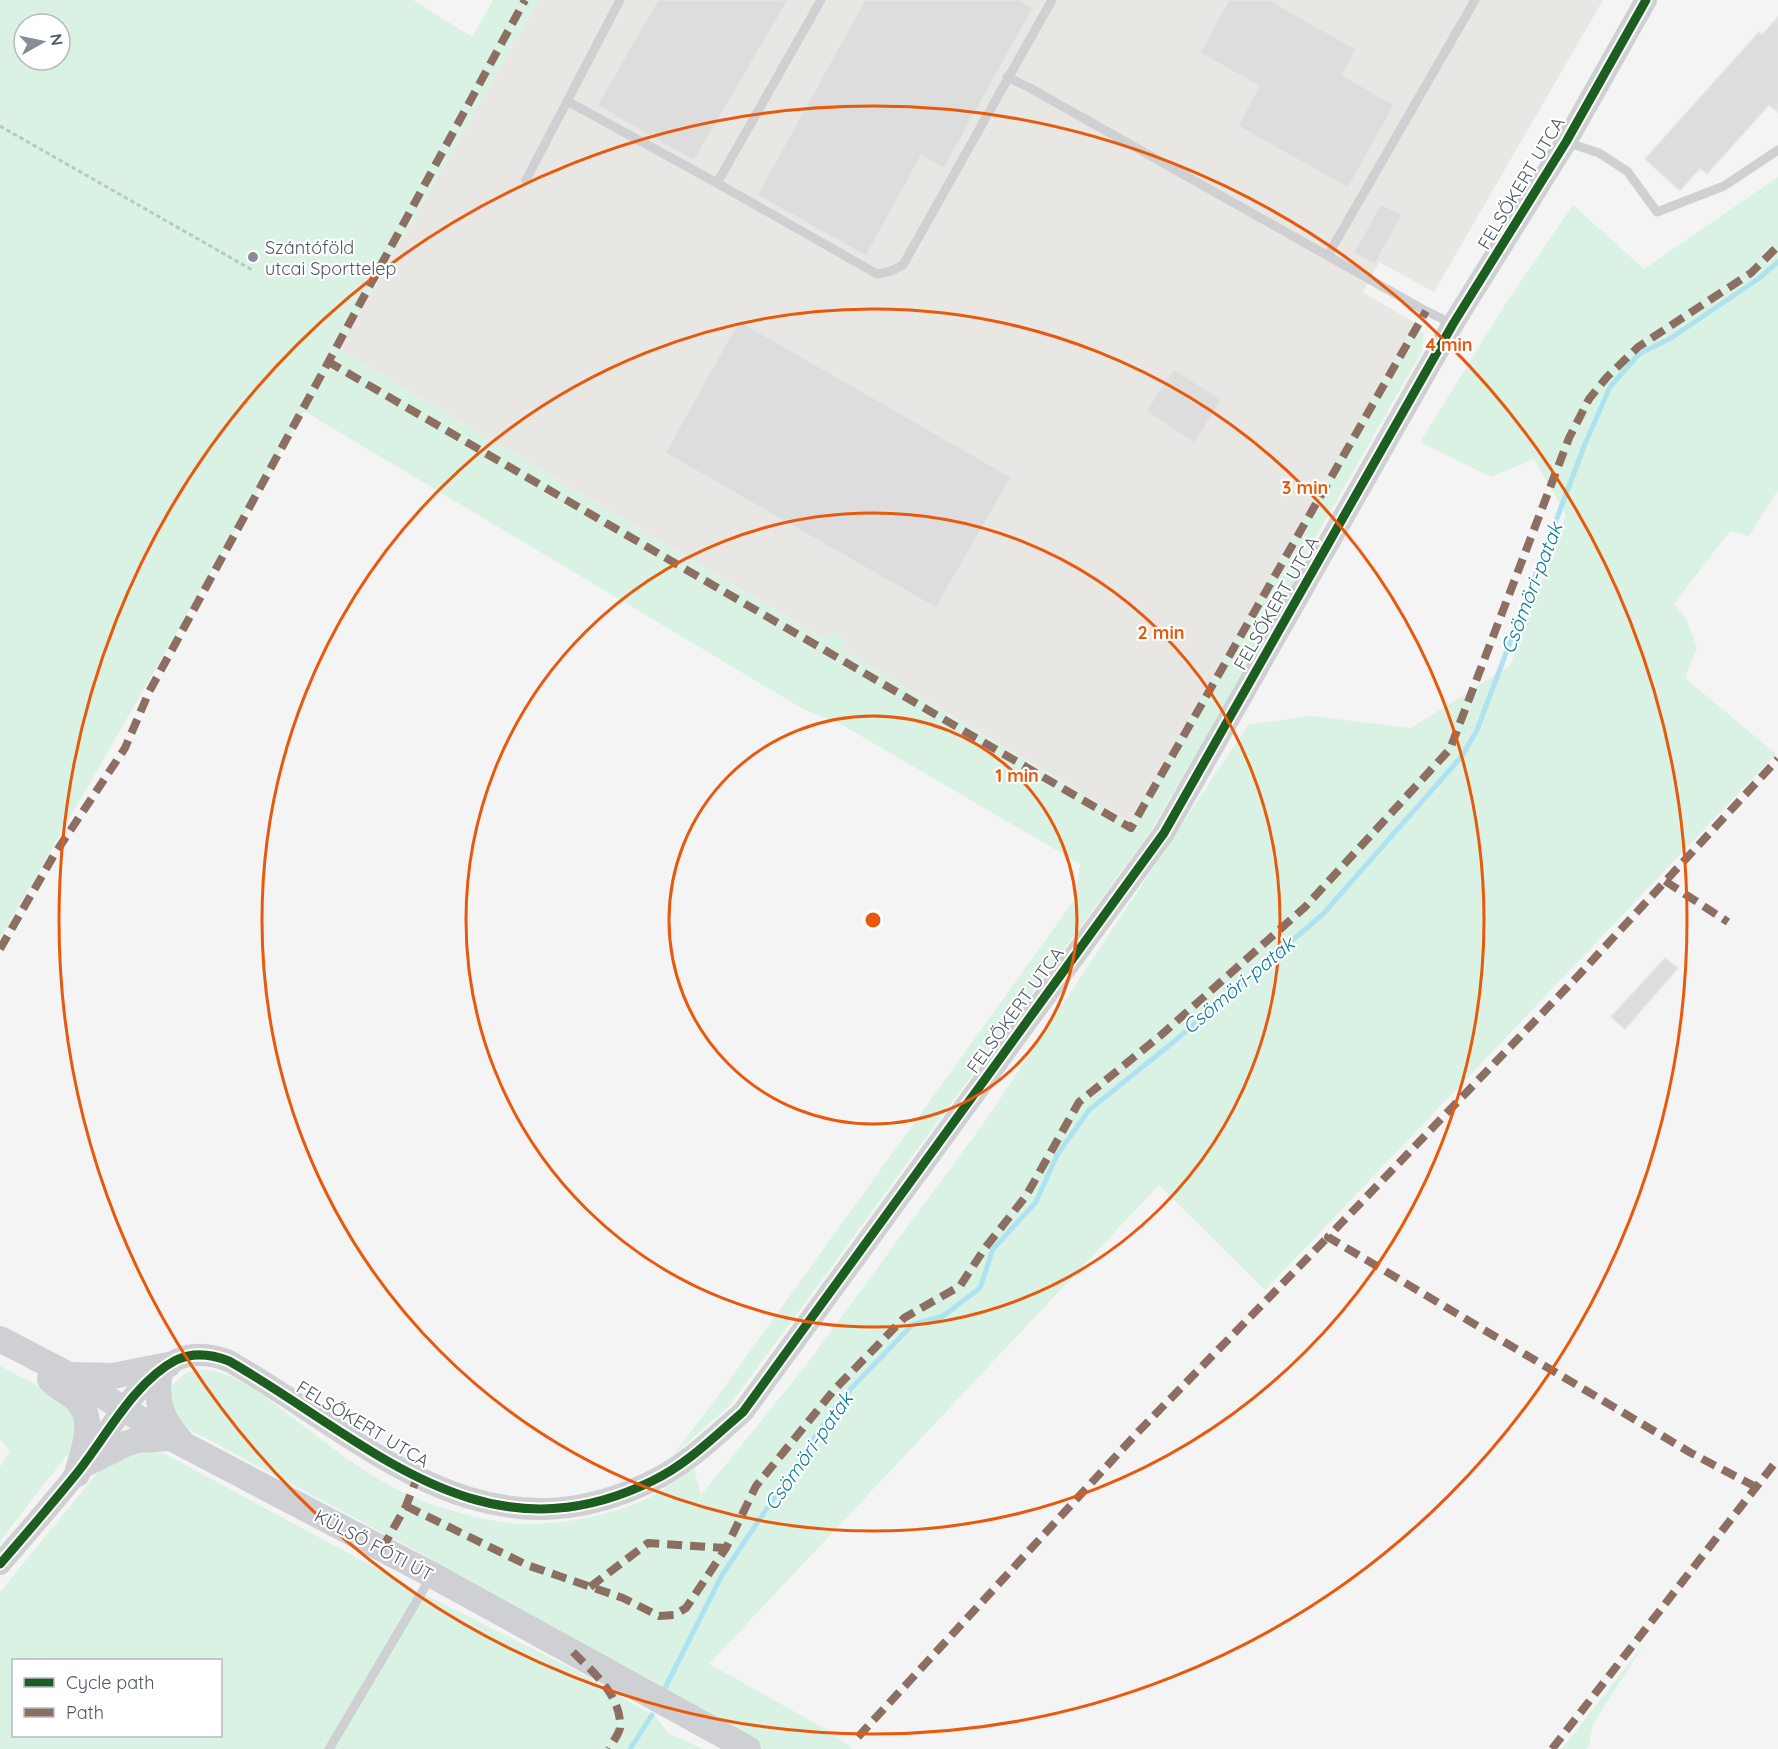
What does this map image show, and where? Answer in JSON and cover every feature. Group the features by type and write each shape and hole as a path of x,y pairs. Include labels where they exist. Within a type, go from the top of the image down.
{"main road":[{"name":"KÜLSŐ FÓTI ÚT","path":"0,1339 69,1375 178,1441 432,1575 748,1749"},
{"path":"35,1356 55,1384 74,1398 85,1411 87,1436 80,1469"},
{"path":"69,1375 113,1376 164,1368 158,1395 161,1412 178,1441"},
{"path":"80,1469 131,1442 145,1439 178,1441"}],"street":[{"name":"FELSŐKERT UTCA","path":"0,1564 80,1469 146,1383 164,1368 183,1357 199,1354 229,1360 392,1465 438,1488 489,1505 528,1510 570,1507 610,1497 652,1481 686,1460 743,1412 1164,833 1454,324 1566,142 1646,0"}],"lane":[{"path":"526,180 620,0"},
{"path":"717,183 821,0"},
{"path":"567,101 877,274 903,265 1052,0"},
{"path":"1329,255 1475,0"},
{"path":"1007,78 1030,88 1424,310 1454,324"},
{"path":"1566,142 1599,153 1626,171 1657,212 1724,186 1778,150"},
{"path":"329,1749 432,1575"}],"path":[{"path":"0,126 254,271"}],"shaded area":[{"path":"539,0 1603,0 1434,292 1379,262 1363,292 1415,323 1131,823 842,650 847,640 832,631 826,640 339,349"}],"green space":[{"path":"0,0 413,0 472,37 493,0 539,0 339,349 825,640 832,631 847,640 842,650 1130,823 1415,323 1424,334 1422,351 1311,545 1282,611 1150,832 730,1405 672,1456 715,1400 1075,899 1080,864 837,722 803,709 304,411 0,939"},
{"path":"1778,177 1778,490 1749,536 1730,531 1674,604 1686,618 1697,648 1685,678 1776,754 1265,1290 1159,1185 709,1664 824,1728 853,1749 762,1749 686,1708 415,1550 179,1424 168,1394 171,1388 189,1372 207,1370 219,1372 253,1388 373,1476 414,1498 464,1514 515,1524 559,1522 592,1517 639,1502 694,1469 701,1495 807,1364 988,1117 1248,725 1311,716 1411,728 1510,666 1566,515 1534,459 1491,477 1420,442 1506,303 1573,205 1644,269"},
{"path":"0,1366 59,1397 77,1418 74,1446 0,1541 0,1467 10,1452 0,1439"},
{"path":"142,1449 165,1454 433,1599 577,1671 656,1717 668,1733 703,1749 0,1749 0,1592 103,1466"},
{"path":"1644,1644 1593,1724 1589,1745 1586,1749 1562,1749"}],"building":[{"path":"658,0 788,0 694,161 597,105"},
{"path":"865,0 1020,0 1033,8 944,168 921,156 866,256 757,195"},
{"path":"1229,0 1269,0 1356,49 1342,75 1394,105 1348,188 1238,126 1259,86 1200,53"},
{"path":"1778,17 1778,112 1769,105 1707,174 1700,168 1680,191 1645,159 1759,32 1762,35"},
{"path":"1381,204 1402,215 1375,264 1354,253"},
{"path":"739,321 1011,477 936,608 665,453"},
{"path":"1174,369 1222,400 1194,443 1146,411"},
{"path":"1665,958 1678,968 1625,1029 1611,1017"}],"waterway":[{"name":"Csömöri-patak","path":"663,1692 722,1575 841,1399 912,1325 943,1316 980,1288 993,1249 1036,1202 1057,1155 1089,1110 1171,1044 1323,914 1462,756 1477,730 1585,444 1610,387 1639,354 1671,338 1758,279 1778,262"},
{"name":"Csömöri-patak","path":"630,1749 652,1715"}],"marked path":[{"path":"0,949 54,855 125,748 149,692 525,0"},
{"path":"406,1506 527,1565 623,1598 659,1616 674,1615 686,1608 726,1548 756,1486 834,1390 904,1318 960,1286 985,1248 1026,1196 1079,1102 1160,1036 1305,907 1450,749 1569,438 1589,399 1607,377 1638,347 1751,273 1778,246"},
{"path":"327,361 1131,828 1426,311"},
{"path":"1756,1487 1691,1453 1328,1237 1577,977 1778,759"},
{"path":"1665,881 1728,922"},
{"path":"858,1737 1139,1431 1328,1237"},
{"path":"1552,1749 1778,1459"},
{"path":"382,1549 406,1506 417,1478"},
{"path":"590,1587 648,1543 726,1548"},
{"path":"573,1652 605,1685 616,1705 620,1728 609,1749"}],"cycle path":[{"path":"0,1564 77,1473 134,1396 161,1370 176,1360 189,1356 209,1355 229,1361 378,1456 428,1482 479,1501 533,1509 590,1503 652,1481 688,1459 743,1412 1164,833 1453,324 1566,142 1646,0"}],"place":[{"name":"Szántóföld utcai Sporttelep","path":"253,257"}]}
